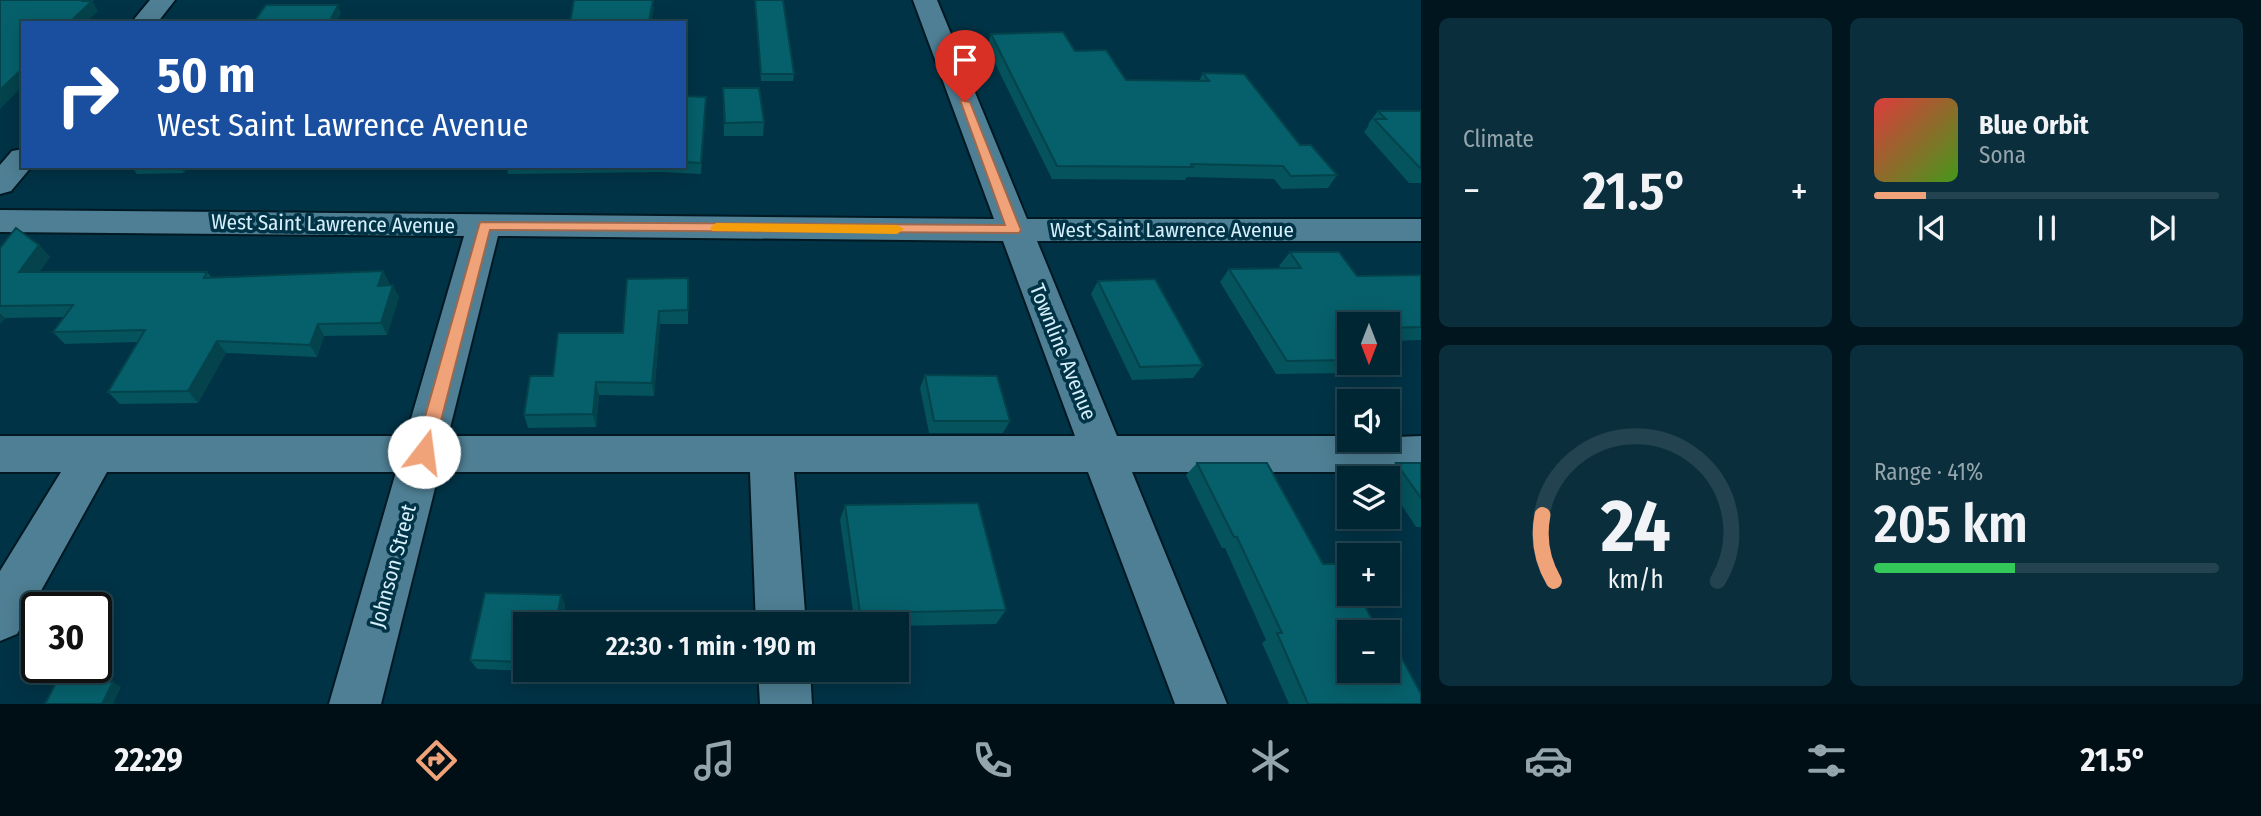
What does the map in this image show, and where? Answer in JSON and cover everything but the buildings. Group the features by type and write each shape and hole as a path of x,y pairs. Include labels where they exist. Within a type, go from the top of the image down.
{"street":[{"path":"145,21 163,0"},
{"name":"Townline Avenue","path":"925,0 1200,704"},
{"path":"0,184 21,160"},
{"name":"West Saint Lawrence Avenue","path":"0,221 1014,230 1421,230"},
{"name":"Johnson Street","path":"355,704 484,226"},
{"path":"771,452 781,612"},
{"path":"0,454 1421,454"},
{"path":"0,617 94,454"},
{"path":"785,682 786,704"}],"slow traffic":[{"path":"716,228 897,229"}],"route":[{"path":"424,452 484,226 1014,230 965,102"}]}
